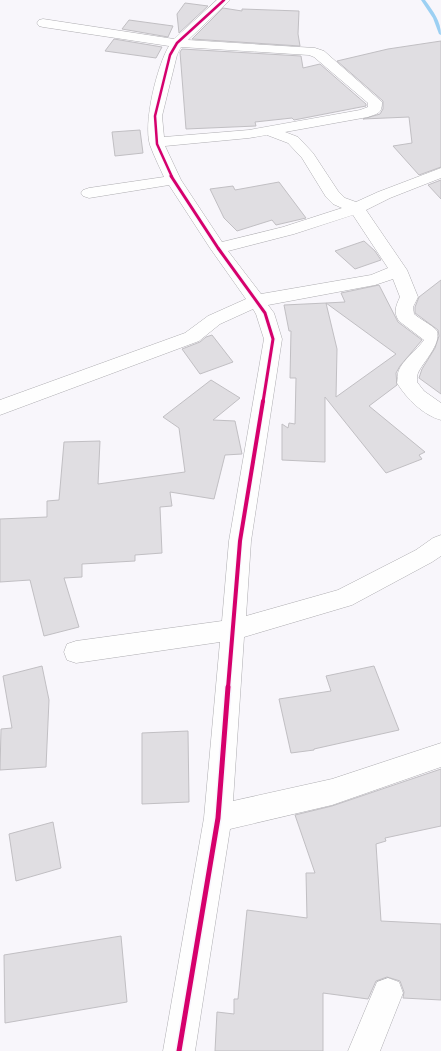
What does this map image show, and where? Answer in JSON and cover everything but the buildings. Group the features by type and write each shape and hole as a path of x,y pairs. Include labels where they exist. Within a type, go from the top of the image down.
{"street":[{"path":"179,1051 218,818 240,540 273,339 264,313 218,248 173,180 157,144 155,116 170,55 177,43 224,0"},
{"path":"44,22 177,43 310,51 319,54 375,102 375,109 363,114 269,131 166,140 157,144"},
{"path":"269,131 294,140 308,156 332,194 339,201 357,208 398,270 409,297 404,307 405,317 431,335 434,340 433,353 408,371 407,383 417,396 441,413"},
{"path":"218,248 288,231 357,208 384,195 441,173"},
{"path":"89,193 173,180"},
{"path":"0,408 192,337 214,320 256,301 375,280 398,270"},
{"path":"76,652 234,630 344,598 424,556 441,544"},
{"path":"218,818 332,792 441,755"},
{"path":"364,1051 388,993"}],"waterway":[{"path":"423,0 435,18 441,34"}],"cycle path":[{"path":"179,1051 218,818 240,541 273,339 265,313 218,248 173,180 157,144 155,116 170,55 177,43 224,0"}]}
